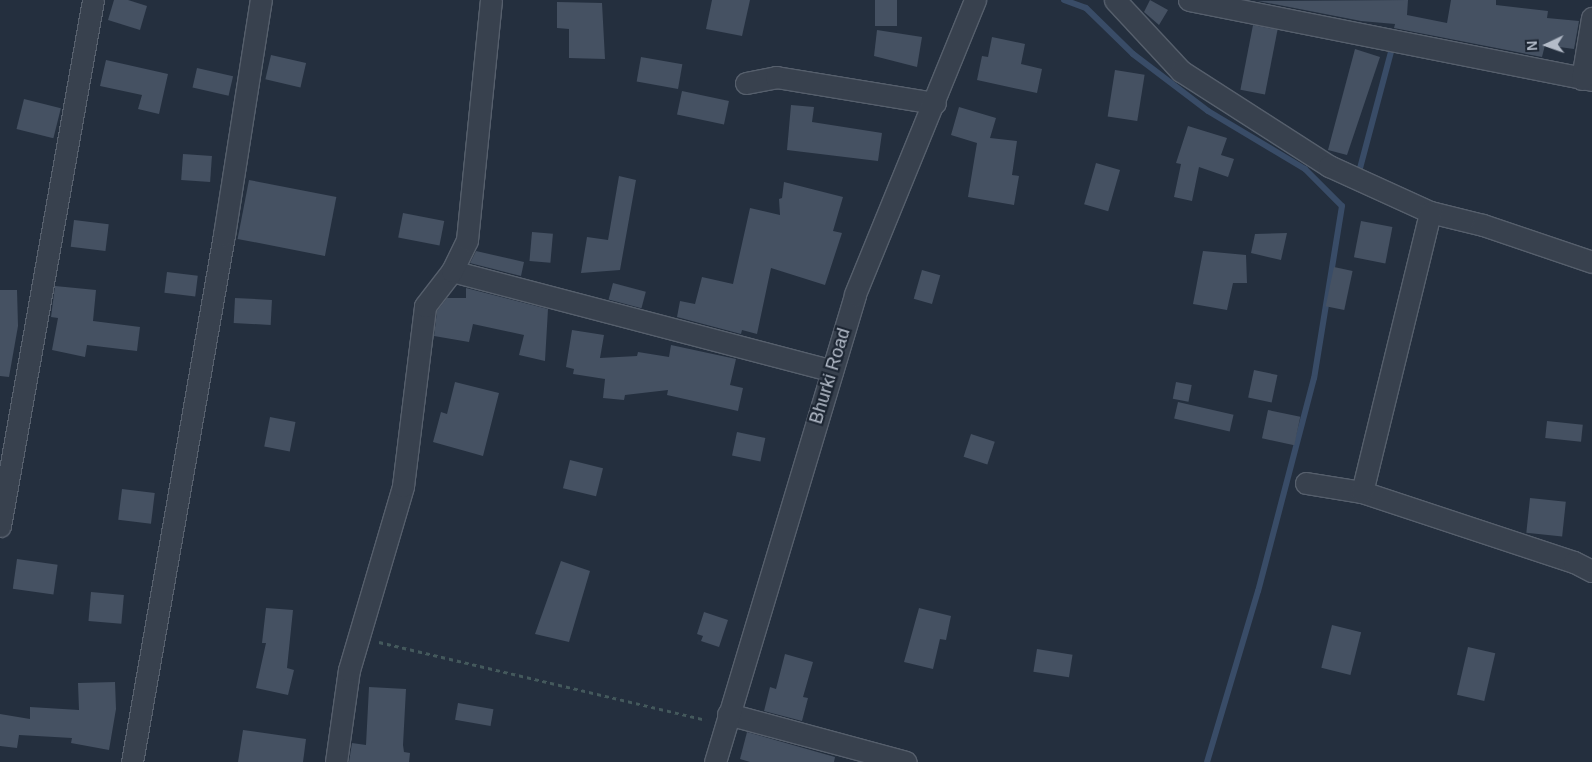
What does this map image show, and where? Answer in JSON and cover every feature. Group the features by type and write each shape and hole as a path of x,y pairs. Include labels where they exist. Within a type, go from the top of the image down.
{"street":[{"path":"0,526 93,0"},
{"path":"132,762 224,235 261,0"},
{"path":"336,762 349,670 403,486 424,306 452,271 467,240 491,0"},
{"path":"1115,0 1182,71 1329,166 1430,212 1483,225 1592,262"},
{"path":"1189,0 1587,79 1592,18"},
{"name":"Bhurki Road","path":"715,762 726,719 855,294 935,103 971,9"},
{"path":"746,83 776,77 935,103"},
{"path":"1362,492 1430,212"},
{"path":"452,271 832,371"},
{"path":"1306,483 1362,492 1574,562 1592,571"},
{"path":"726,719 906,762"}],"path":[{"path":"359,637 726,719"}],"building":[{"path":"114,0 128,0 147,6 140,30 108,20"},
{"path":"712,0 750,0 742,36 706,29"},
{"path":"875,0 897,0 897,26 875,26"},
{"path":"1150,0 1168,10 1159,25 1144,12"},
{"path":"1408,0 1407,15 1447,23 1451,0 1496,0 1496,5 1548,11 1547,18 1579,21 1574,49 1545,45 1542,57 1394,28 1395,24 1361,21 1258,1"},
{"path":"557,2 602,3 605,59 569,58 569,29 557,28"},
{"path":"1253,25 1278,30 1265,95 1240,90"},
{"path":"877,30 922,37 917,67 874,56"},
{"path":"992,37 1025,44 1021,64 1042,69 1037,93 977,80 982,56 988,57"},
{"path":"1355,49 1380,57 1347,155 1328,150"},
{"path":"271,55 306,63 300,87 265,79"},
{"path":"641,57 682,64 678,89 637,82"},
{"path":"106,60 168,74 159,114 138,109 142,95 100,86"},
{"path":"197,68 233,76 229,96 193,87"},
{"path":"1115,70 1145,75 1137,121 1108,116"},
{"path":"682,91 729,101 724,124 677,114"},
{"path":"24,99 61,108 53,138 17,129"},
{"path":"791,105 814,107 812,122 882,133 878,161 787,150"},
{"path":"959,107 996,118 990,138 1017,141 1012,175 1019,176 1014,205 968,197 977,143 951,135"},
{"path":"1188,126 1227,138 1221,155 1234,159 1228,177 1199,167 1192,201 1174,197 1181,164 1176,163"},
{"path":"183,154 212,156 210,182 181,180"},
{"path":"1096,163 1120,170 1108,211 1084,204"},
{"path":"619,176 636,180 620,270 581,273 587,237 608,240"},
{"path":"249,180 336,197 325,256 238,239"},
{"path":"784,182 843,197 833,231 842,233 825,285 771,268 757,334 742,330 741,334 677,317 680,301 695,304 702,277 733,284 750,208 780,215 779,199 782,198"},
{"path":"403,213 444,221 439,246 398,238"},
{"path":"74,220 109,224 105,251 71,247"},
{"path":"1361,221 1392,227 1385,263 1354,257"},
{"path":"532,232 553,234 550,263 529,261"},
{"path":"1287,233 1281,260 1251,253 1255,234"},
{"path":"476,251 524,262 521,276 470,263"},
{"path":"1203,251 1246,255 1247,283 1233,283 1227,310 1193,304"},
{"path":"1334,267 1353,271 1344,310 1326,306"},
{"path":"922,270 940,275 932,304 914,299"},
{"path":"167,272 198,276 195,297 164,293"},
{"path":"613,283 646,292 641,308 609,299"},
{"path":"55,286 96,290 93,321 140,327 137,351 87,345 85,357 52,350 58,318 51,317"},
{"path":"466,288 548,309 545,361 519,355 524,335 473,324 469,342 434,336 437,311 447,298 466,298"},
{"path":"0,290 17,290 18,326 9,377 0,376"},
{"path":"235,298 272,300 271,325 234,323"},
{"path":"572,330 604,335 600,358 637,356 638,352 669,357 671,345 736,359 730,385 743,388 738,411 667,395 668,390 625,395 624,400 603,398 605,379 573,374 574,369 566,367"},
{"path":"1254,370 1277,375 1272,402 1248,397"},
{"path":"455,382 499,393 483,456 433,442 441,412 447,414"},
{"path":"1176,382 1192,385 1188,402 1173,399"},
{"path":"1178,402 1234,415 1230,431 1174,419"},
{"path":"1268,410 1300,417 1294,445 1262,438"},
{"path":"270,417 296,422 290,451 264,446"},
{"path":"1547,421 1583,425 1581,442 1545,438"},
{"path":"737,432 765,438 760,462 732,455"},
{"path":"971,434 995,442 987,465 964,457"},
{"path":"570,460 603,468 596,496 563,488"},
{"path":"122,489 155,493 151,524 118,520"},
{"path":"1530,498 1566,502 1562,537 1526,533"},
{"path":"17,559 58,565 53,594 13,589"},
{"path":"561,561 590,571 569,642 535,634"},
{"path":"91,592 124,595 121,624 88,621"},
{"path":"266,608 293,610 287,668 294,670 288,695 256,688 266,643 262,643"},
{"path":"919,608 951,616 946,640 940,639 933,669 904,662"},
{"path":"704,612 728,620 719,647 701,641 703,636 697,634"},
{"path":"1332,625 1361,632 1350,675 1321,668"},
{"path":"1468,647 1495,653 1484,701 1457,695"},
{"path":"1037,649 1073,655 1069,677 1033,672"},
{"path":"785,654 813,662 803,697 808,698 802,721 764,711 770,687 776,689"},
{"path":"115,682 116,709 109,750 71,743 72,738 19,735 17,748 0,746 0,714 30,719 30,707 79,710 78,683"},
{"path":"369,687 406,689 403,745 404,752 410,753 409,762 349,762 352,743 366,745"},
{"path":"458,703 493,709 491,726 455,720"},
{"path":"243,730 306,739 303,762 238,762"},
{"path":"747,732 835,757 834,762 750,762 740,759"}],"waterway":[{"path":"1064,0 1086,8 1133,54 1208,111 1305,169 1342,206 1314,378 1258,591 1207,762"},
{"path":"1359,172 1391,52"}]}
